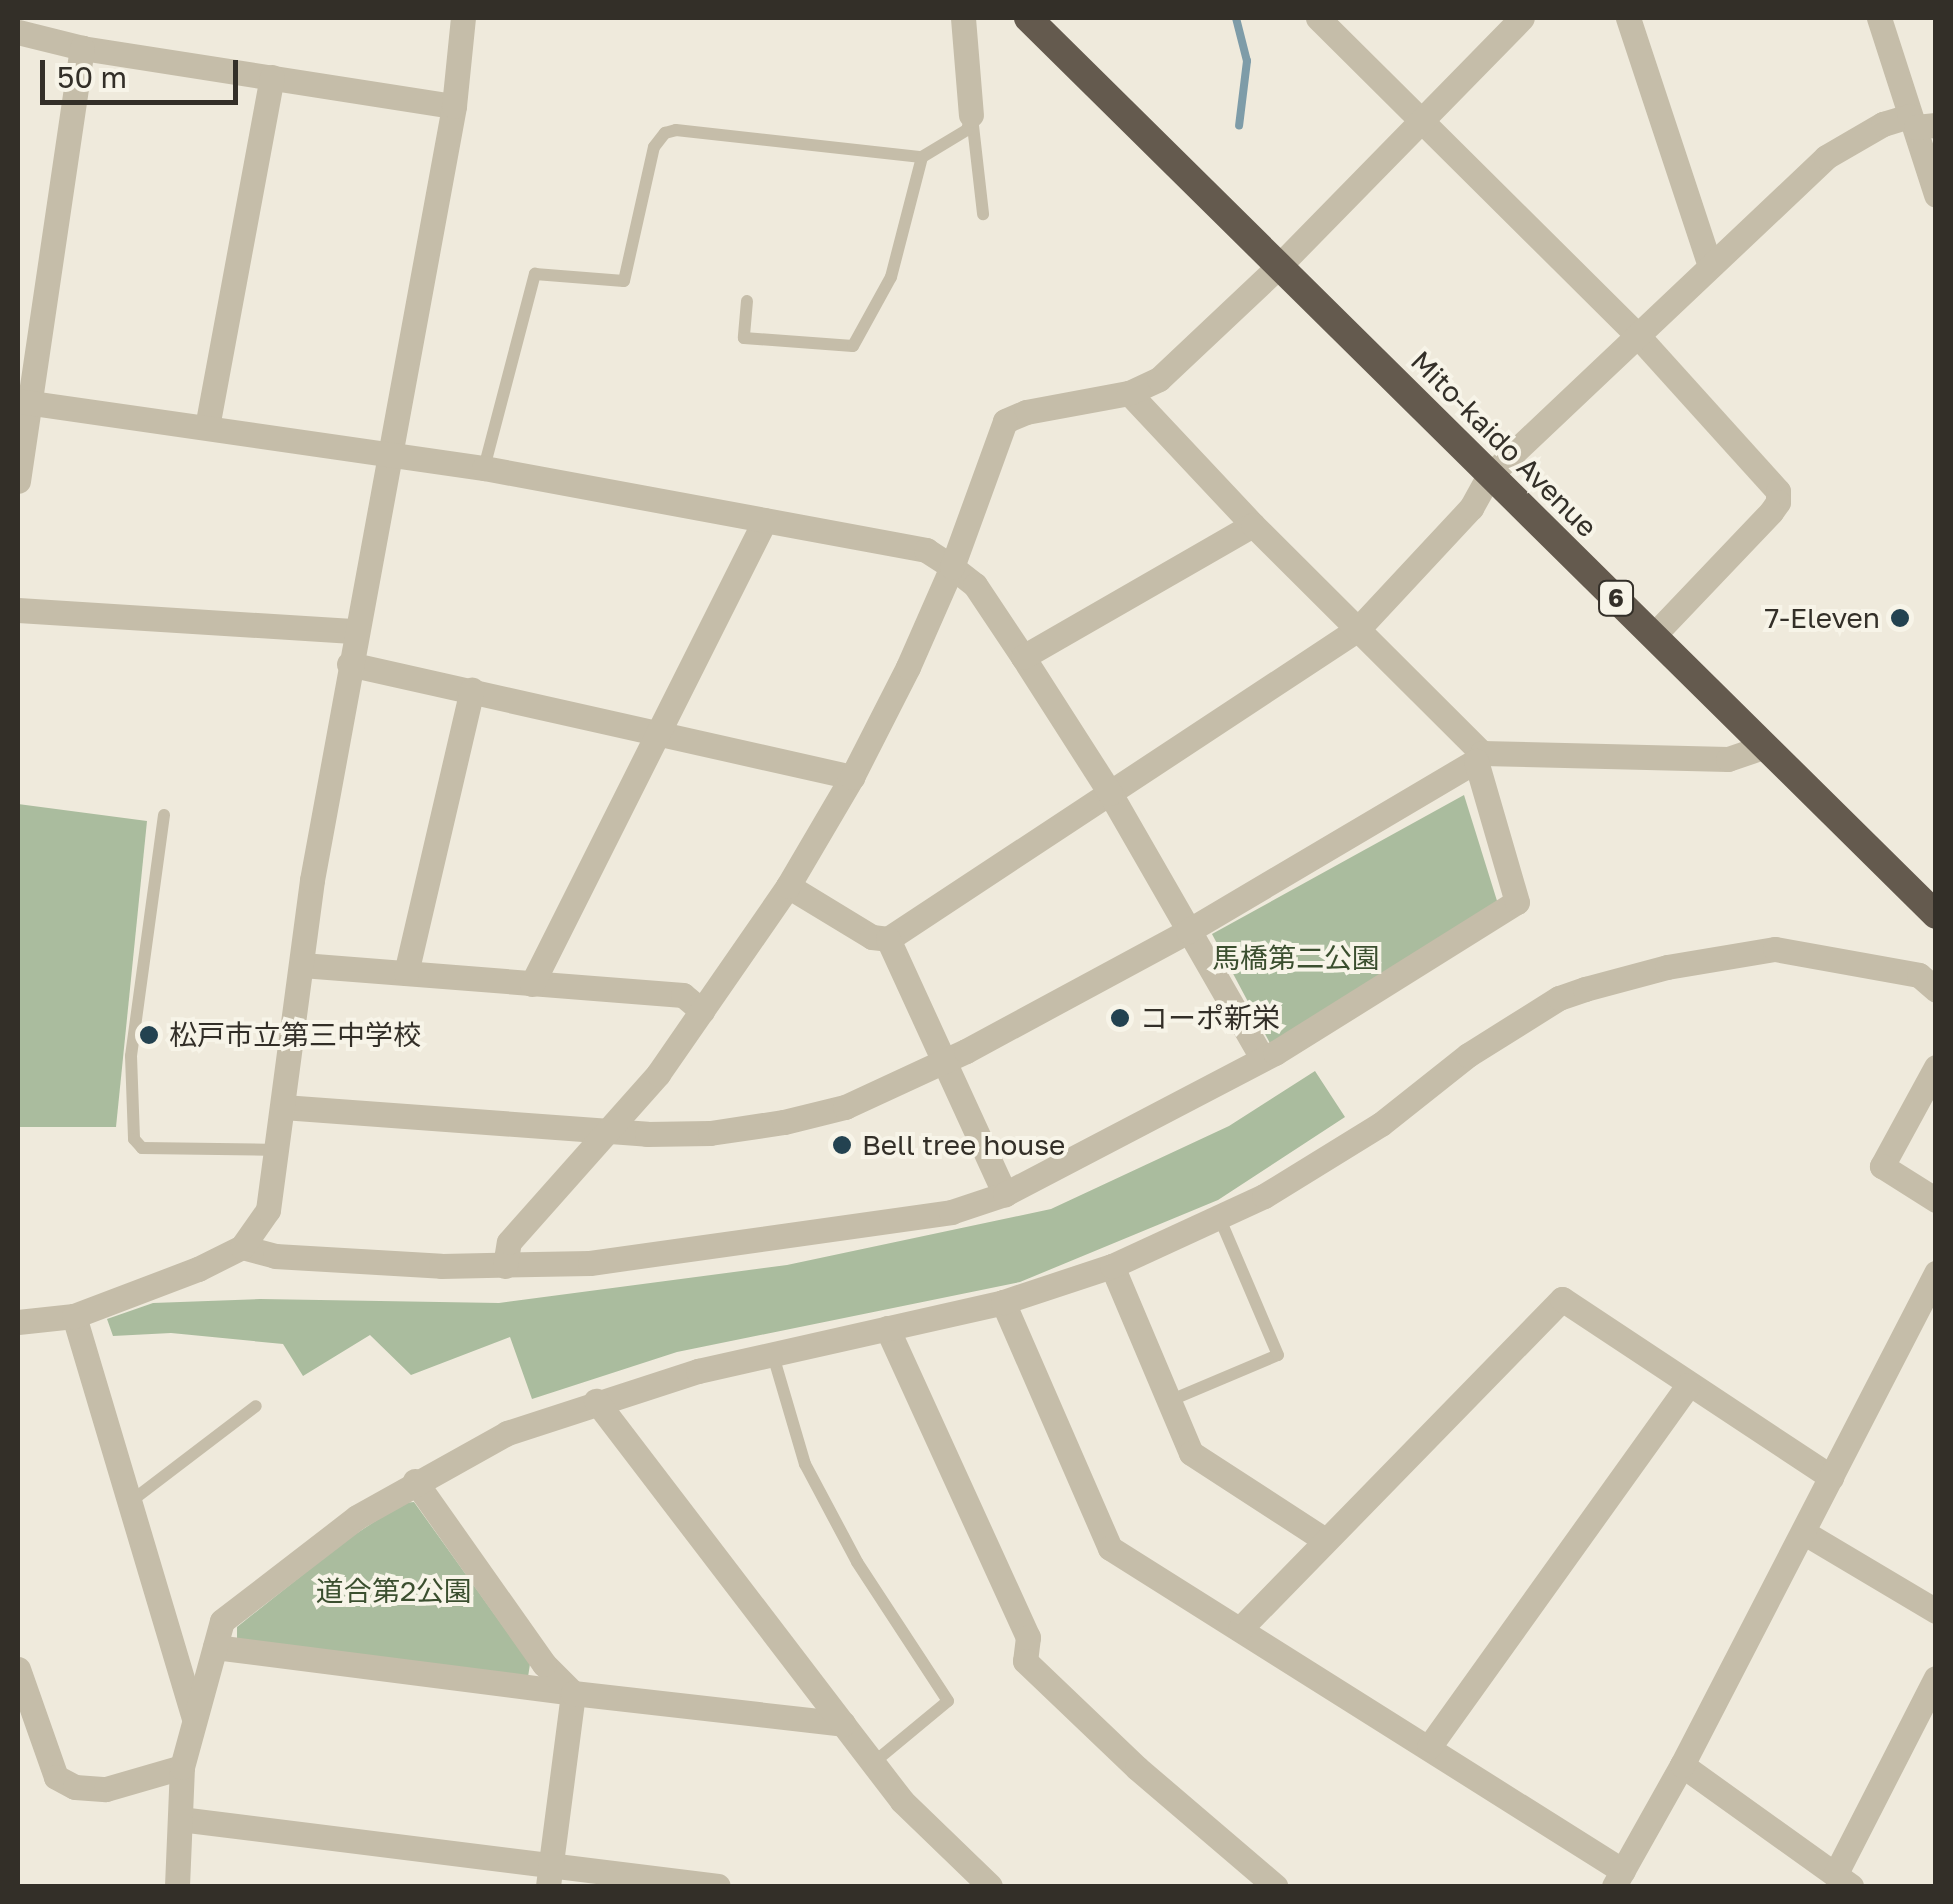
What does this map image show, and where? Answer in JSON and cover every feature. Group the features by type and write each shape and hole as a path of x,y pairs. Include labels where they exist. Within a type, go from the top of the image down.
{"highway":[{"name":"Mito-kaido Avenue","path":"1028,18 1936,915"}],"street":[{"path":"18,1322 74,1316 198,1269 242,1247 268,1210 349,664 454,106 463,18"},
{"path":"962,18 971,114"},
{"path":"1318,18 1637,335 1778,491 1778,502 1771,512 1654,635"},
{"path":"505,1266 508,1242 658,1074 788,886 852,777 952,567 1005,422 1026,412 1129,393 1160,379 1279,266 1522,18"},
{"path":"1628,18 1710,266"},
{"path":"1878,18 1924,124 1936,195"},
{"path":"18,32 82,48 454,106"},
{"path":"18,482 24,402 82,48"},
{"path":"206,427 272,77"},
{"path":"788,886 872,937 888,939 1358,629 1471,508 1489,476 1826,157 1883,124 1909,116 1924,124"},
{"path":"242,1247 275,1256 505,1266 650,1257 952,1212 1005,1194 1291,1043 1517,902 1479,757 1129,393"},
{"path":"24,402 484,468 926,550 975,585 1110,793 1261,1056"},
{"path":"532,984 765,520"},
{"path":"1023,658 1252,525"},
{"path":"18,610 356,632"},
{"path":"349,664 852,777"},
{"path":"406,973 472,690"},
{"path":"283,1106 608,1132 710,1133 784,1122 844,1107 945,1062 1188,930 1479,757 1728,759 1766,746"},
{"path":"888,939 1005,1194"},
{"path":"176,1886 182,1767 222,1622 357,1516 508,1432 596,1401 772,1352 1003,1302 1112,1266 1264,1196 1381,1124 1468,1055 1558,998 1667,967 1775,949 1919,974 1936,990"},
{"path":"302,965 683,995 702,1011"},
{"path":"1936,1066 1882,1166 1936,1200"},
{"path":"1112,1266 1191,1453 1326,1540"},
{"path":"1003,1302 1110,1548 1428,1747 1618,1879 1682,1765 1935,1273"},
{"path":"1240,1629 1562,1299 1831,1476"},
{"path":"74,1316 194,1719"},
{"path":"887,1328 1028,1636 1026,1661 1137,1768 1275,1886"},
{"path":"1428,1747 1688,1385"},
{"path":"596,1401 902,1801 987,1886"},
{"path":"415,1481 544,1664 573,1693"},
{"path":"1803,1532 1936,1612"},
{"path":"215,1647 844,1724"},
{"path":"18,1669 56,1777 75,1787 106,1789 182,1767"},
{"path":"1682,1765 1843,1880 1936,1678"},
{"path":"550,1874 573,1693"},
{"path":"180,1818 550,1874 718,1886"}],"lane":[{"path":"484,468 534,274 624,281 654,148 665,132 676,130 922,156 967,130 971,114"},
{"path":"971,114 978,141 983,214"},
{"path":"747,301 744,338 853,346 891,277 922,156"},
{"path":"164,815 131,1056 134,1139 142,1148 278,1150"},
{"path":"1170,1401 1278,1355 1220,1216"},
{"path":"772,1352 806,1464 857,1562 948,1701 874,1762"},
{"path":"128,1504 256,1406"}],"green space":[{"name":"馬橋第二公園","path":"1464,795 1498,904 1272,1047 1212,934"},
{"path":"18,804 147,821 116,1127 18,1127"},
{"path":"1315,1071 1345,1117 1218,1200 1020,1282 677,1352 532,1399 510,1337 411,1375 370,1335 303,1376 283,1344 171,1333 113,1336 107,1319 153,1303 260,1299 499,1303 787,1265 1051,1209 1229,1126"},
{"name":"道合第2公園","path":"414,1502 530,1664 528,1677 237,1640 237,1627 345,1541 403,1503"}],"waterway":[{"path":"1236,18 1247,61 1239,126"}],"place":[{"name":"7-Eleven","path":"1900,618"},
{"name":"コーポ新栄","path":"1120,1018"},
{"name":"松戸市立第三中学校","path":"149,1035"},
{"name":"Bell tree house","path":"842,1145"}]}
